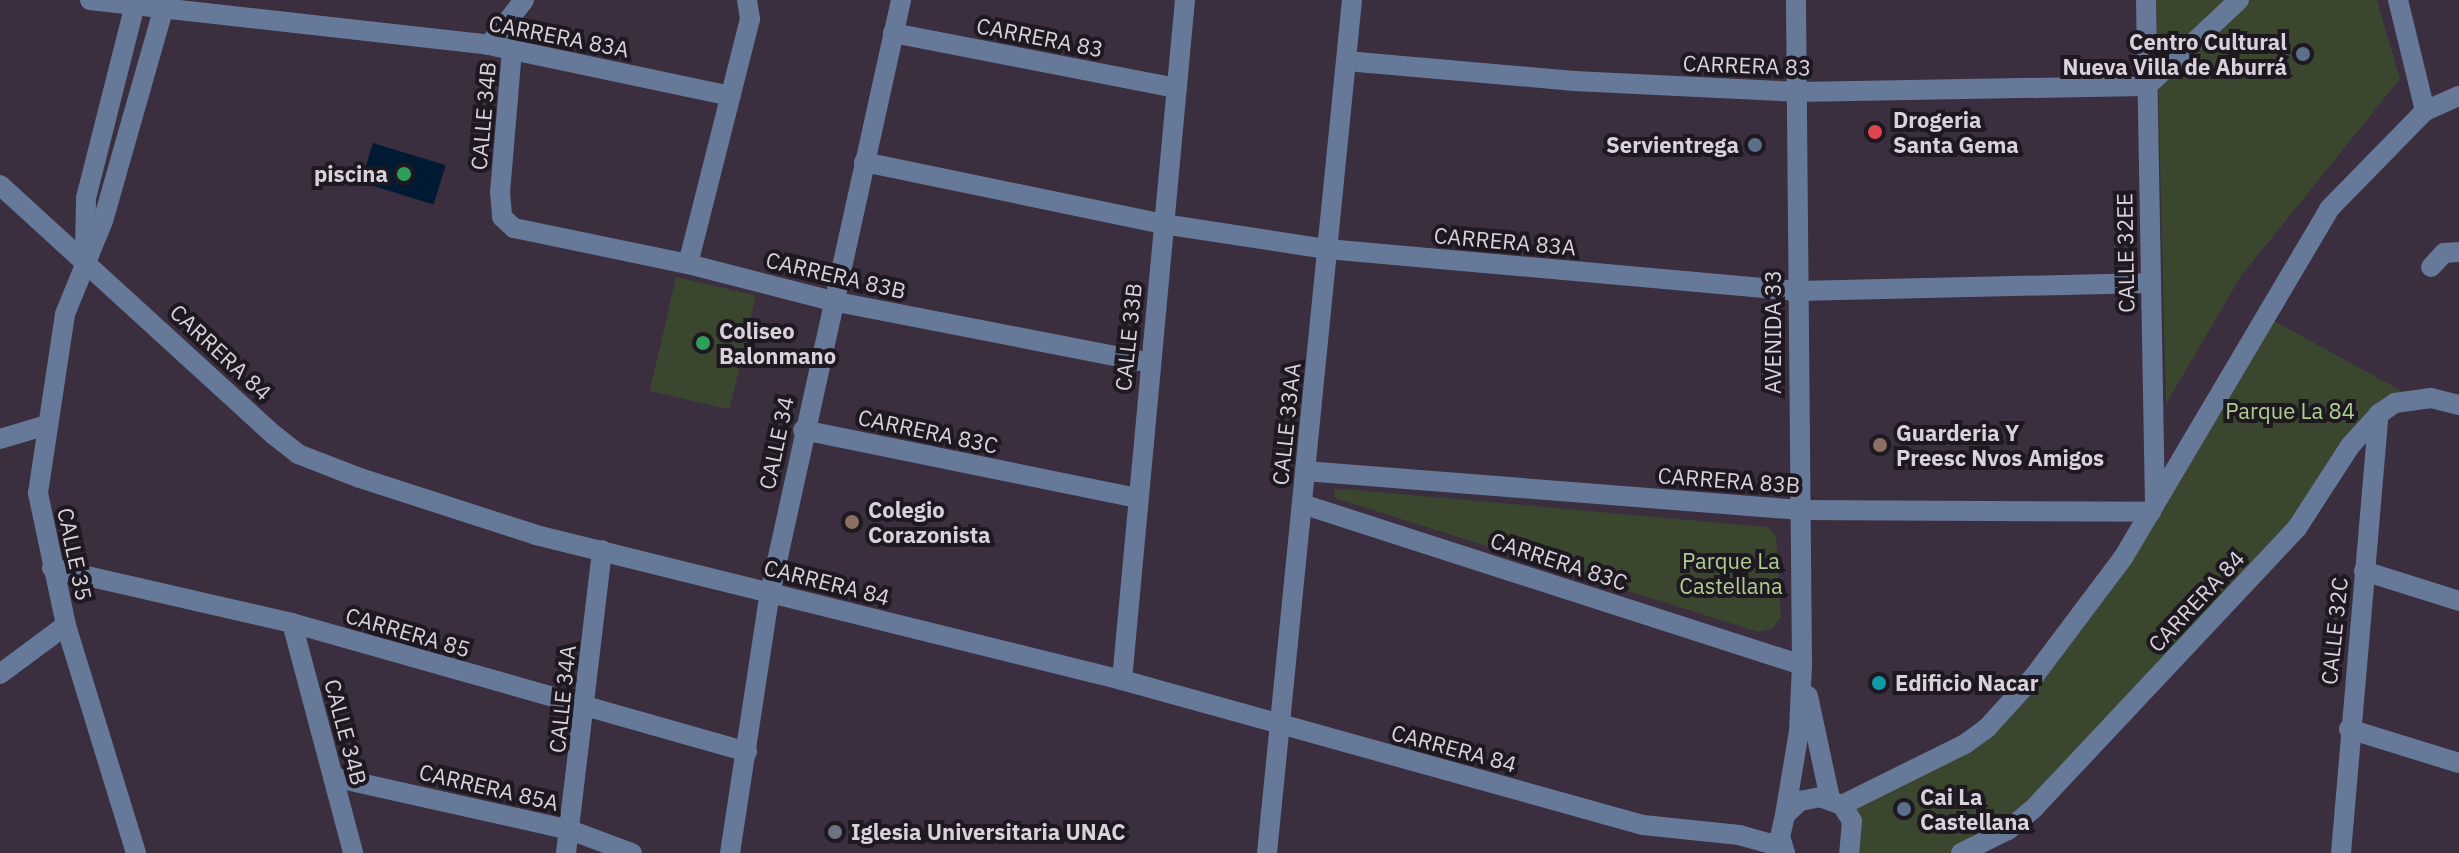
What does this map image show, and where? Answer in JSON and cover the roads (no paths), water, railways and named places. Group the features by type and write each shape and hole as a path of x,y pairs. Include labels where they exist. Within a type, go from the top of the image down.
{"street":[{"name":"CARRERA 83A","path":"90,0 164,5 489,45 731,96"},
{"name":"CALLE 34B","path":"489,45 524,0"},
{"name":"CALLE 34","path":"730,853 770,593 803,430 901,0"},
{"name":"CALLE 33B","path":"1122,680 1185,0"},
{"name":"CALLE 33AA","path":"1267,853 1352,0"},
{"name":"AVENIDA 33","path":"1783,835 1799,731 1802,665 1798,510 1796,0"},
{"name":"CALLE 32EE","path":"2146,0 2153,508"},
{"path":"2147,86 2239,0"},
{"path":"2398,0 2425,111"},
{"name":"CALLE 35","path":"85,260 86,198 135,3"},
{"name":"CALLE 35","path":"136,853 66,625 38,493 44,426 65,314 103,221 164,5"},
{"path":"688,264 731,96 749,6"},
{"name":"CARRERA 83","path":"893,33 1177,88"},
{"name":"CALLE 34B","path":"512,50 500,192 502,217 514,228"},
{"name":"CARRERA 83","path":"1346,61 1574,81 1797,92 2147,86"},
{"path":"1836,802 1934,762 1987,728 2044,664 2153,508 2329,209 2425,111 2459,96"},
{"name":"CARRERA 83A","path":"864,162 1163,224 1327,249 1797,291 2149,283"},
{"name":"CARRERA 84","path":"0,185 298,454 460,512 1122,680 1643,825 1739,835 1783,835 1810,797 1836,802"},
{"name":"CARRERA 83B","path":"514,228 688,264 832,301 1150,363"},
{"path":"2431,267 2444,253 2459,252"},
{"name":"CARRERA 84","path":"1961,853 2008,830 2035,807 2297,528 2350,446 2379,414 2395,403 2431,398 2459,405"},
{"name":"CALLE 32C","path":"2341,853 2349,729 2379,414"},
{"path":"0,439 44,426"},
{"name":"CARRERA 83C","path":"803,430 1137,498"},
{"name":"CARRERA 83B","path":"1305,471 1798,510 2153,508"},
{"name":"CARRERA 83C","path":"1302,504 1802,665"},
{"name":"CALLE 34A","path":"566,853 587,709 602,550"},
{"name":"CARRERA 85","path":"52,568 292,623 747,752"},
{"path":"2364,571 2459,601"},
{"name":"CALLE 34B","path":"292,623 353,853"},
{"path":"0,674 66,625"},
{"name":"AVENIDA 33","path":"1802,665 1836,802 1854,830 1849,853"},
{"path":"2349,729 2459,763"},
{"name":"CARRERA 85A","path":"333,777 570,830 632,853"}],"water":[{"name":"piscina","path":"373,143 446,165 434,204 361,182"}],"place":[{"name":"Centro Cultural Nueva Villa de Aburrá","path":"2303,54"},
{"name":"Drogeria Santa Gema","path":"1875,132"},
{"name":"Servientrega","path":"1755,145"},
{"name":"piscina","path":"404,174"},
{"name":"Coliseo Balonmano","path":"703,343"},
{"name":"Guarderia Y Preesc Nvos Amigos","path":"1880,445"},
{"name":"Colegio Corazonista","path":"852,522"},
{"name":"Edificio Nacar","path":"1879,683"},
{"name":"Cai La Castellana","path":"1904,809"},
{"name":"Iglesia Universitaria UNAC","path":"835,832"}],"park label":[{"name":"Parque La 84","path":"2290,411"},
{"name":"Parque La Castellana","path":"1731,572"}]}
